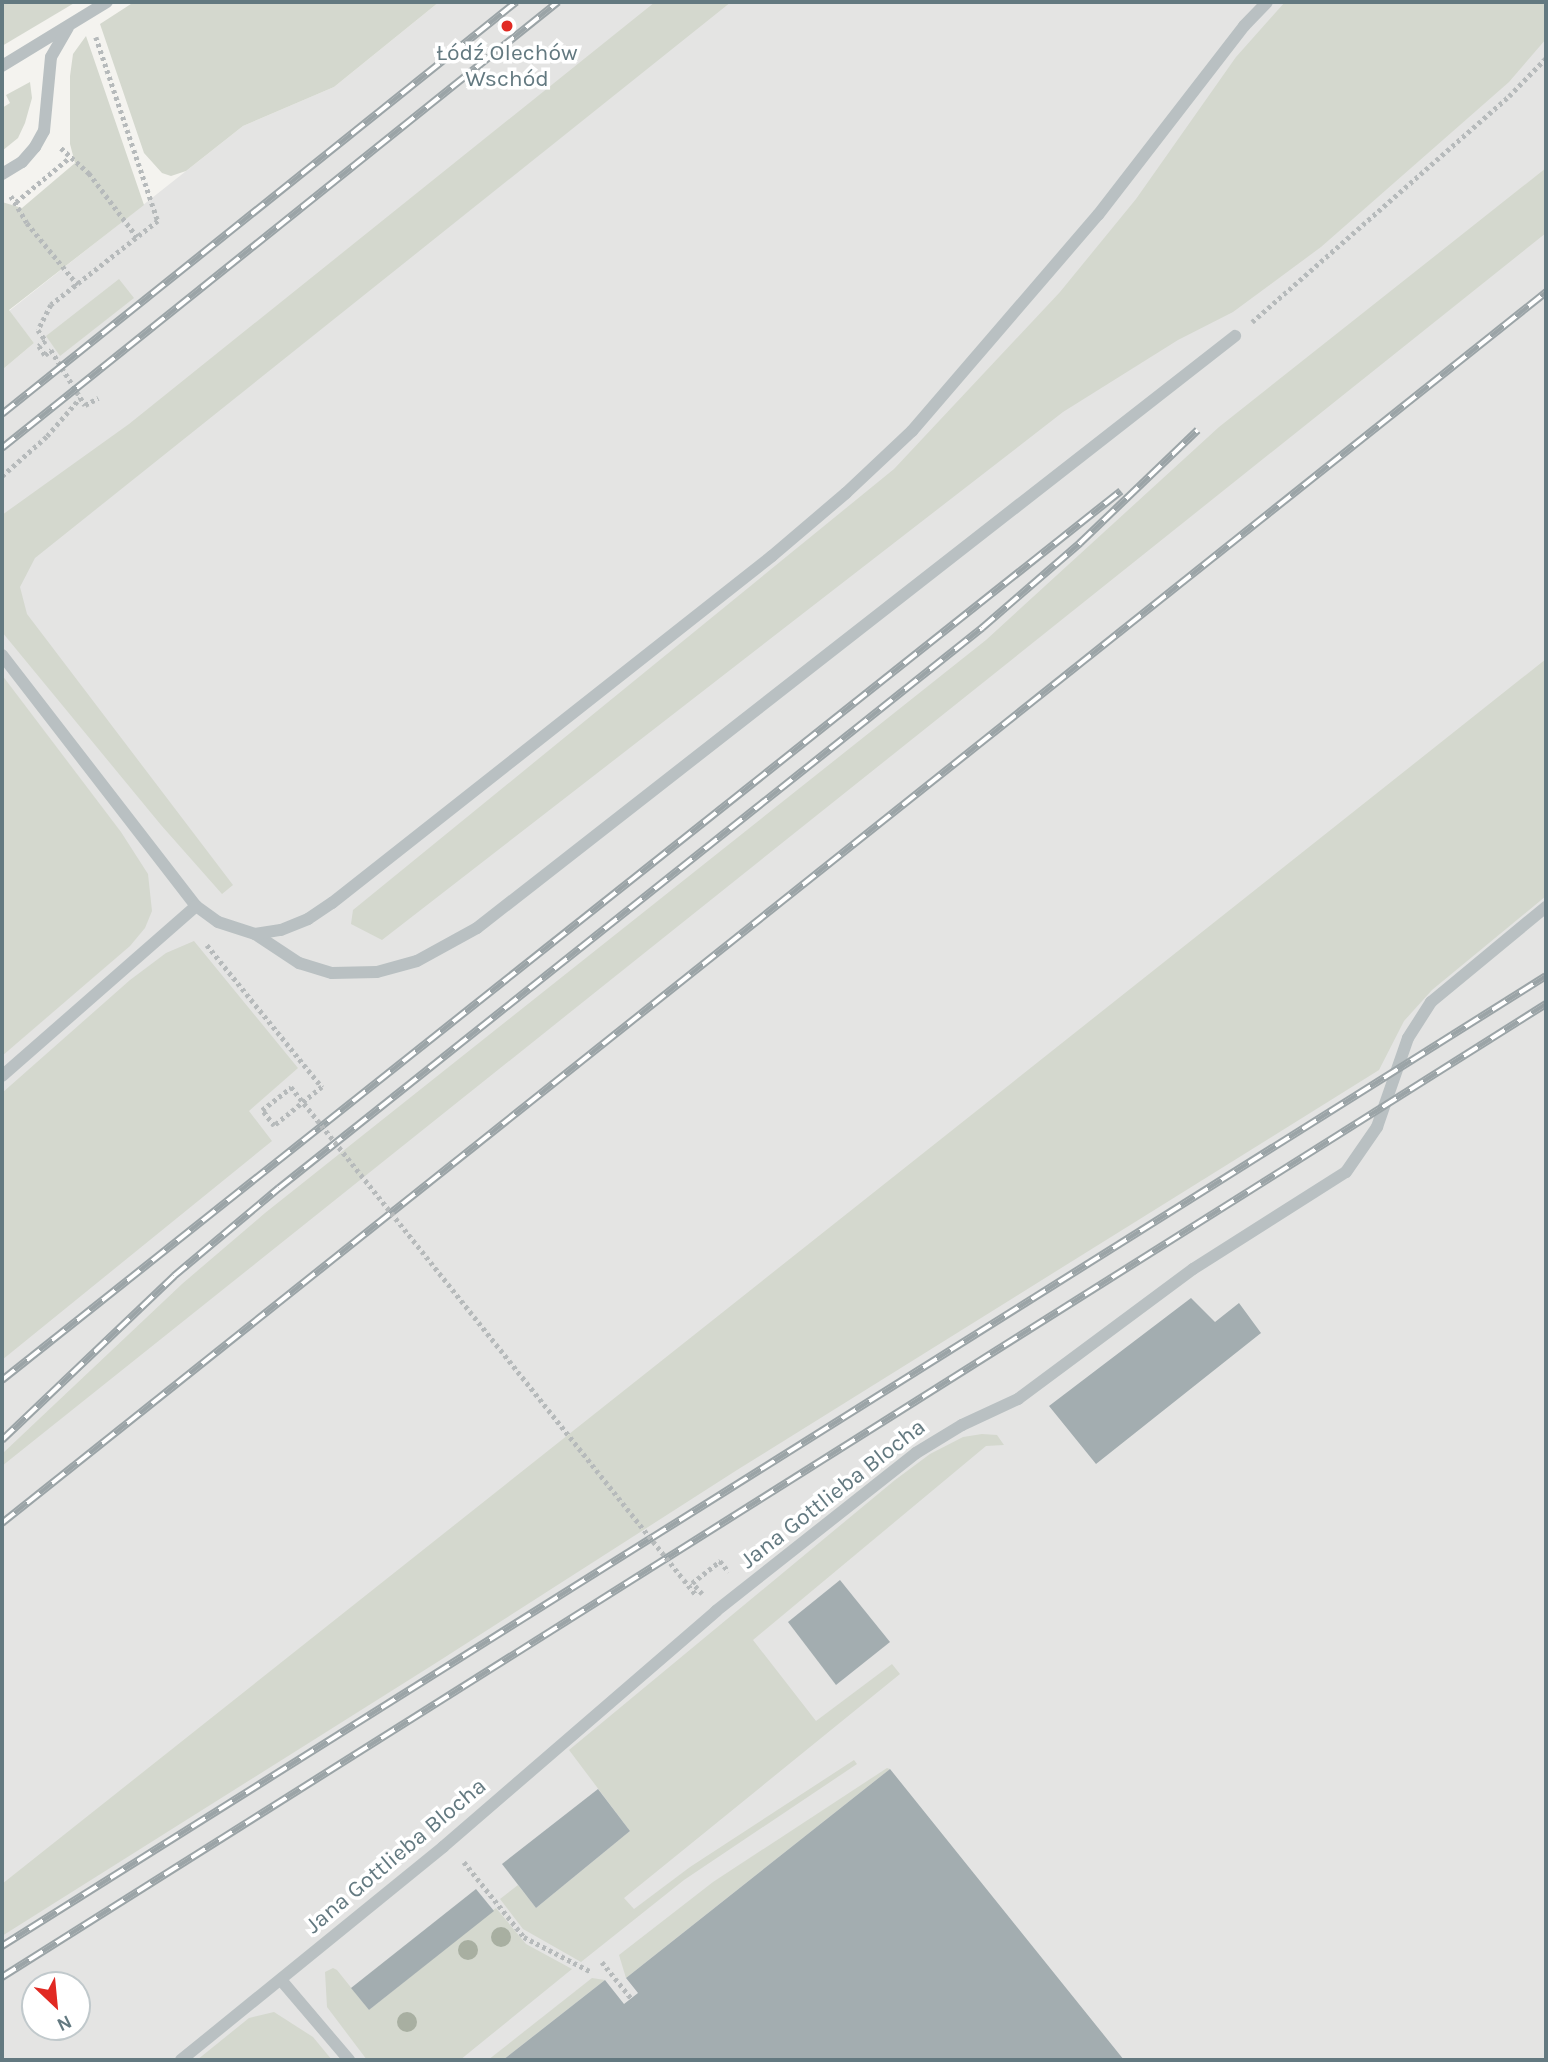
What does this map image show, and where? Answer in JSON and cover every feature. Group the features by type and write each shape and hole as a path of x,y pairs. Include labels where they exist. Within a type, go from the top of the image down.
{"street":[{"path":"2,66 107,2"},
{"path":"255,934 281,930 308,919 332,902 772,556 846,493 912,431 1098,215 1244,26 1267,2"},
{"path":"2,174 22,162 44,131 51,57 68,27"},
{"path":"2,655 196,906 218,922 255,934 299,962 332,973 365,972 417,961 477,928 1235,336"},
{"path":"2,1076 196,906"},
{"name":"Jana Gottlieba Blocha","path":"181,2060 448,1842 716,1611 916,1453 962,1425 1018,1399 1193,1269 1346,1172 1377,1127 1408,1038 1431,1002 1546,906"},
{"path":"281,1980 349,2060"}],"path":[{"path":"87,13 158,221 51,305 38,330 46,341 39,346 45,355 51,350 85,405 99,398"},
{"path":"1235,336 1509,96 1546,58"},
{"path":"78,285 27,223 16,202 69,158 89,173 137,237"},
{"path":"2,476 47,436 80,398"},
{"path":"184,916 322,1087 274,1126 262,1110 290,1087 684,1580 702,1602"},
{"path":"692,1583 720,1561 733,1576"},
{"path":"448,1842 524,1937 590,1971"},
{"path":"602,1962 631,1998"}],"shaded area":[{"path":"2,2 76,2 2,46"},
{"path":"134,2 439,2 334,87 243,126 186,171 171,176 162,173 144,153 100,24"},
{"path":"439,2 1546,2 1546,2060 2,2060 2,370 34,343 9,311 243,126 334,87"},
{"path":"655,2 731,2 35,558 20,587 27,614 233,885 222,894 161,825 2,632 2,515 129,424"},
{"path":"1285,2 1546,2 1546,39 1509,82 1321,247 1233,312 1178,340 1063,412 382,940 351,924 353,910 894,469 1060,292 1136,199 1236,57"},
{"path":"86,36 144,205 9,310 34,343 2,370 2,202 22,208 75,163 70,144 70,76 73,54"},
{"path":"30,82 32,98 25,123 18,138 2,151 2,108 10,103 6,95"},
{"path":"1546,168 1546,233 2,1466 2,1454 182,1284 265,1213 986,640 1219,427"},
{"path":"119,279 134,298 60,356 46,336"},
{"path":"1546,659 1546,896 1432,990 1404,1021 1379,1070 737,1470 2,1936 2,1884"},
{"path":"2,675 121,832 148,874 152,911 145,928 130,946 2,1056"},
{"path":"194,941 298,1068 249,1111 272,1141 2,1360 2,1093 130,980 166,953"},
{"path":"997,1435 1004,1445 986,1446 753,1640 816,1721 892,1664 900,1674 624,1898 634,1909 690,1867 854,1760 857,1764 684,1880 581,1962 523,1929 500,1899 518,1885 536,1908 630,1831 569,1750 895,1480 930,1454 963,1437"},
{"path":"887,1768 890,1769 626,1978 619,1955 713,1882"},
{"path":"496,1908 526,1944 572,1969 460,2060 367,2060 327,2007 325,1972 333,1968 337,1970 369,2010"},
{"path":"592,1978 605,1980 503,2060 488,2060"},
{"path":"274,2012 313,2037 332,2060 197,2060 249,2018"}],"building":[{"path":"1191,1298 1215,1322 1239,1303 1261,1333 1096,1464 1049,1406"},
{"path":"840,1580 890,1642 836,1685 788,1622"},
{"path":"890,1769 1124,2060 503,2060 605,1980 624,2004 638,1993 626,1978"},
{"path":"598,1789 630,1831 536,1908 502,1864"},
{"path":"476,1889 494,1911 369,2010 351,1988"}],"railway":[{"path":"2,414 516,2"},
{"path":"2,448 558,2"},
{"path":"2,1523 1546,292"},
{"path":"2,1440 174,1276 279,1188 982,628 1080,543 1198,430"},
{"path":"2,1380 1121,491"},
{"path":"2,1946 1546,976"},
{"path":"2,1977 1546,1004"}],"place":[{"name":"Łódź Olechów Wschód","path":"507,26"}]}
